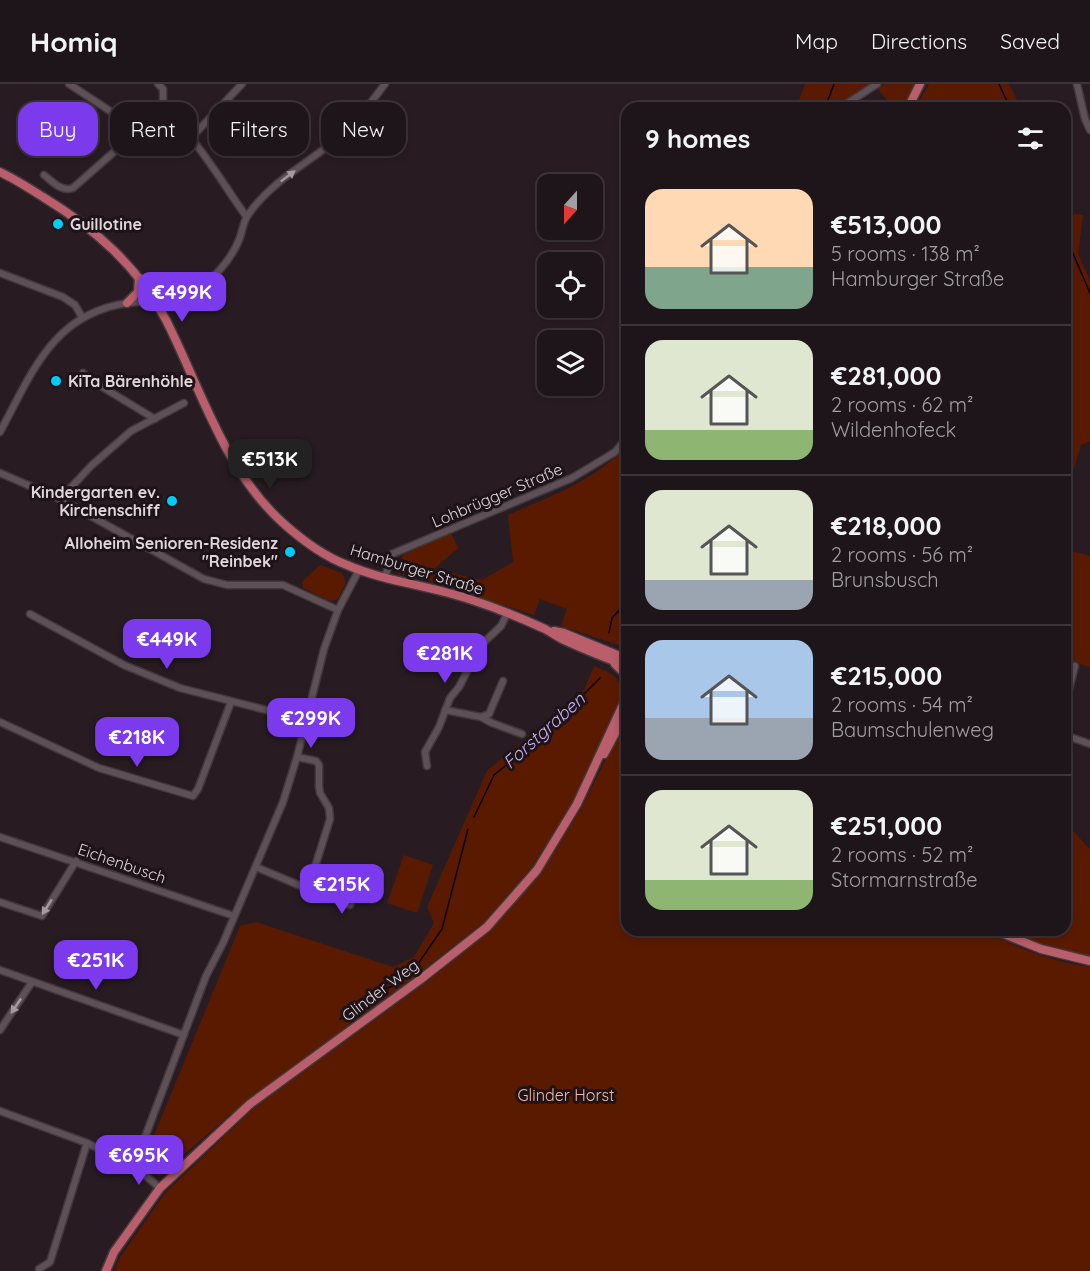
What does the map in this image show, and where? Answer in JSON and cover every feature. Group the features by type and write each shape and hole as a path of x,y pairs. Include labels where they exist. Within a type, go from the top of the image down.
{"main road":[{"path":"911,102 920,84"},
{"name":"Hamburger Straße","path":"0,172 96,232 139,278 167,321 199,395 232,457 267,508 296,534 322,553 358,570 454,593 545,629 564,633 621,658"},
{"path":"128,303 138,292 139,278"},
{"name":"Hamburger Straße","path":"545,629 563,640 610,659 621,660"},
{"path":"610,659 621,669"},
{"name":"Glinder Weg","path":"106,1271 114,1252 160,1188 250,1104 421,979 487,927 537,870 577,804 621,709"},
{"path":"592,775 621,722"},
{"path":"1009,936 1041,949 1090,960"}],"street":[{"path":"69,84 110,111"},
{"path":"158,84 163,89 163,102"},
{"path":"197,132 242,84"},
{"path":"0,432 28,379 47,349 61,333 82,317 104,308 177,297 189,293 213,277 233,252 246,216 277,183 341,136 359,118 385,84"},
{"path":"848,102 877,84"},
{"path":"1077,84 1085,119 1090,130"},
{"path":"197,147 246,216"},
{"path":"44,175 61,188 67,190 74,188 110,156"},
{"path":"0,273 63,297 75,305 82,317"},
{"path":"83,373 154,419"},
{"path":"60,499 92,465 131,431 184,403"},
{"name":"Lohbrügger Straße","path":"386,578 392,554 572,478 615,452 621,445"},
{"path":"0,474 60,499 204,579 227,585 264,584 289,587 338,610"},
{"path":"134,1166 206,976 283,802 297,757 324,649 338,610 358,570"},
{"path":"30,614 123,665 180,688 306,720"},
{"path":"427,766 425,752 439,727 450,698 459,687 481,645 501,626 507,614"},
{"path":"1071,681 1075,666"},
{"path":"481,717 489,714 503,681"},
{"path":"0,722 99,768 193,796 198,789 231,702"},
{"path":"445,710 481,717 522,734"},
{"path":"1071,737 1090,744"},
{"path":"297,757 316,761 319,765 320,793 330,814 326,836 308,889"},
{"name":"Eichenbusch","path":"0,837 234,916"},
{"path":"0,902 42,916 76,861"},
{"path":"256,867 350,905 356,889"},
{"path":"0,970 184,1035"},
{"path":"0,1030 32,982"},
{"path":"0,1111 87,1143 134,1166 160,1188"},
{"path":"39,1269 50,1262 87,1143"}],"green space":[{"path":"805,84 871,84 843,102 798,102"},
{"path":"885,84 915,84 905,102 888,102 877,88"},
{"path":"929,84 1009,84 1018,102 918,102"},
{"path":"1071,210 1073,214 1083,215 1078,254 1090,281 1090,441 1081,445 1071,478"},
{"path":"621,451 621,646 561,626 567,609 540,599 534,615 433,582 396,573 403,555 451,533 458,548 434,569 482,580 513,562 508,515 587,478"},
{"path":"1071,551 1090,556 1090,667 1071,662"},
{"path":"320,565 342,573 346,582 338,599 330,601 303,588 302,582"},
{"path":"594,666 618,680 621,702 573,802 532,867 483,923 417,975 247,1100 159,1176 144,1160 240,926 256,922 393,967 414,957 434,923 427,907 487,771 584,690"},
{"name":"Glinder Horst","path":"621,728 621,936 996,936 1062,962 1090,967 1090,1271 114,1271 120,1257 166,1192 254,1108 424,984 490,931 541,873 582,807"},
{"path":"1071,828 1090,850 1090,957 1021,936 1071,936"},
{"path":"404,855 433,865 417,913 387,903"}],"waterway":[{"name":"Forstgraben","path":"827,102 834,84"},
{"path":"999,84 1007,102"},
{"path":"1071,249 1090,293"},
{"name":"Forstgraben","path":"609,633 612,618 621,608"},
{"name":"Forstgraben","path":"474,817 494,775 542,736 600,678"},
{"name":"Forstgraben","path":"340,1019 376,992 393,986 411,974 442,929 468,829"}],"place":[{"name":"Guillotine","path":"58,224"},
{"name":"KiTa Bärenhöhle","path":"56,381"},
{"name":"Kindergarten ev. Kirchenschiff","path":"172,501"},
{"name":"Alloheim Senioren-Residenz \"Reinbek\"","path":"290,552"}]}
